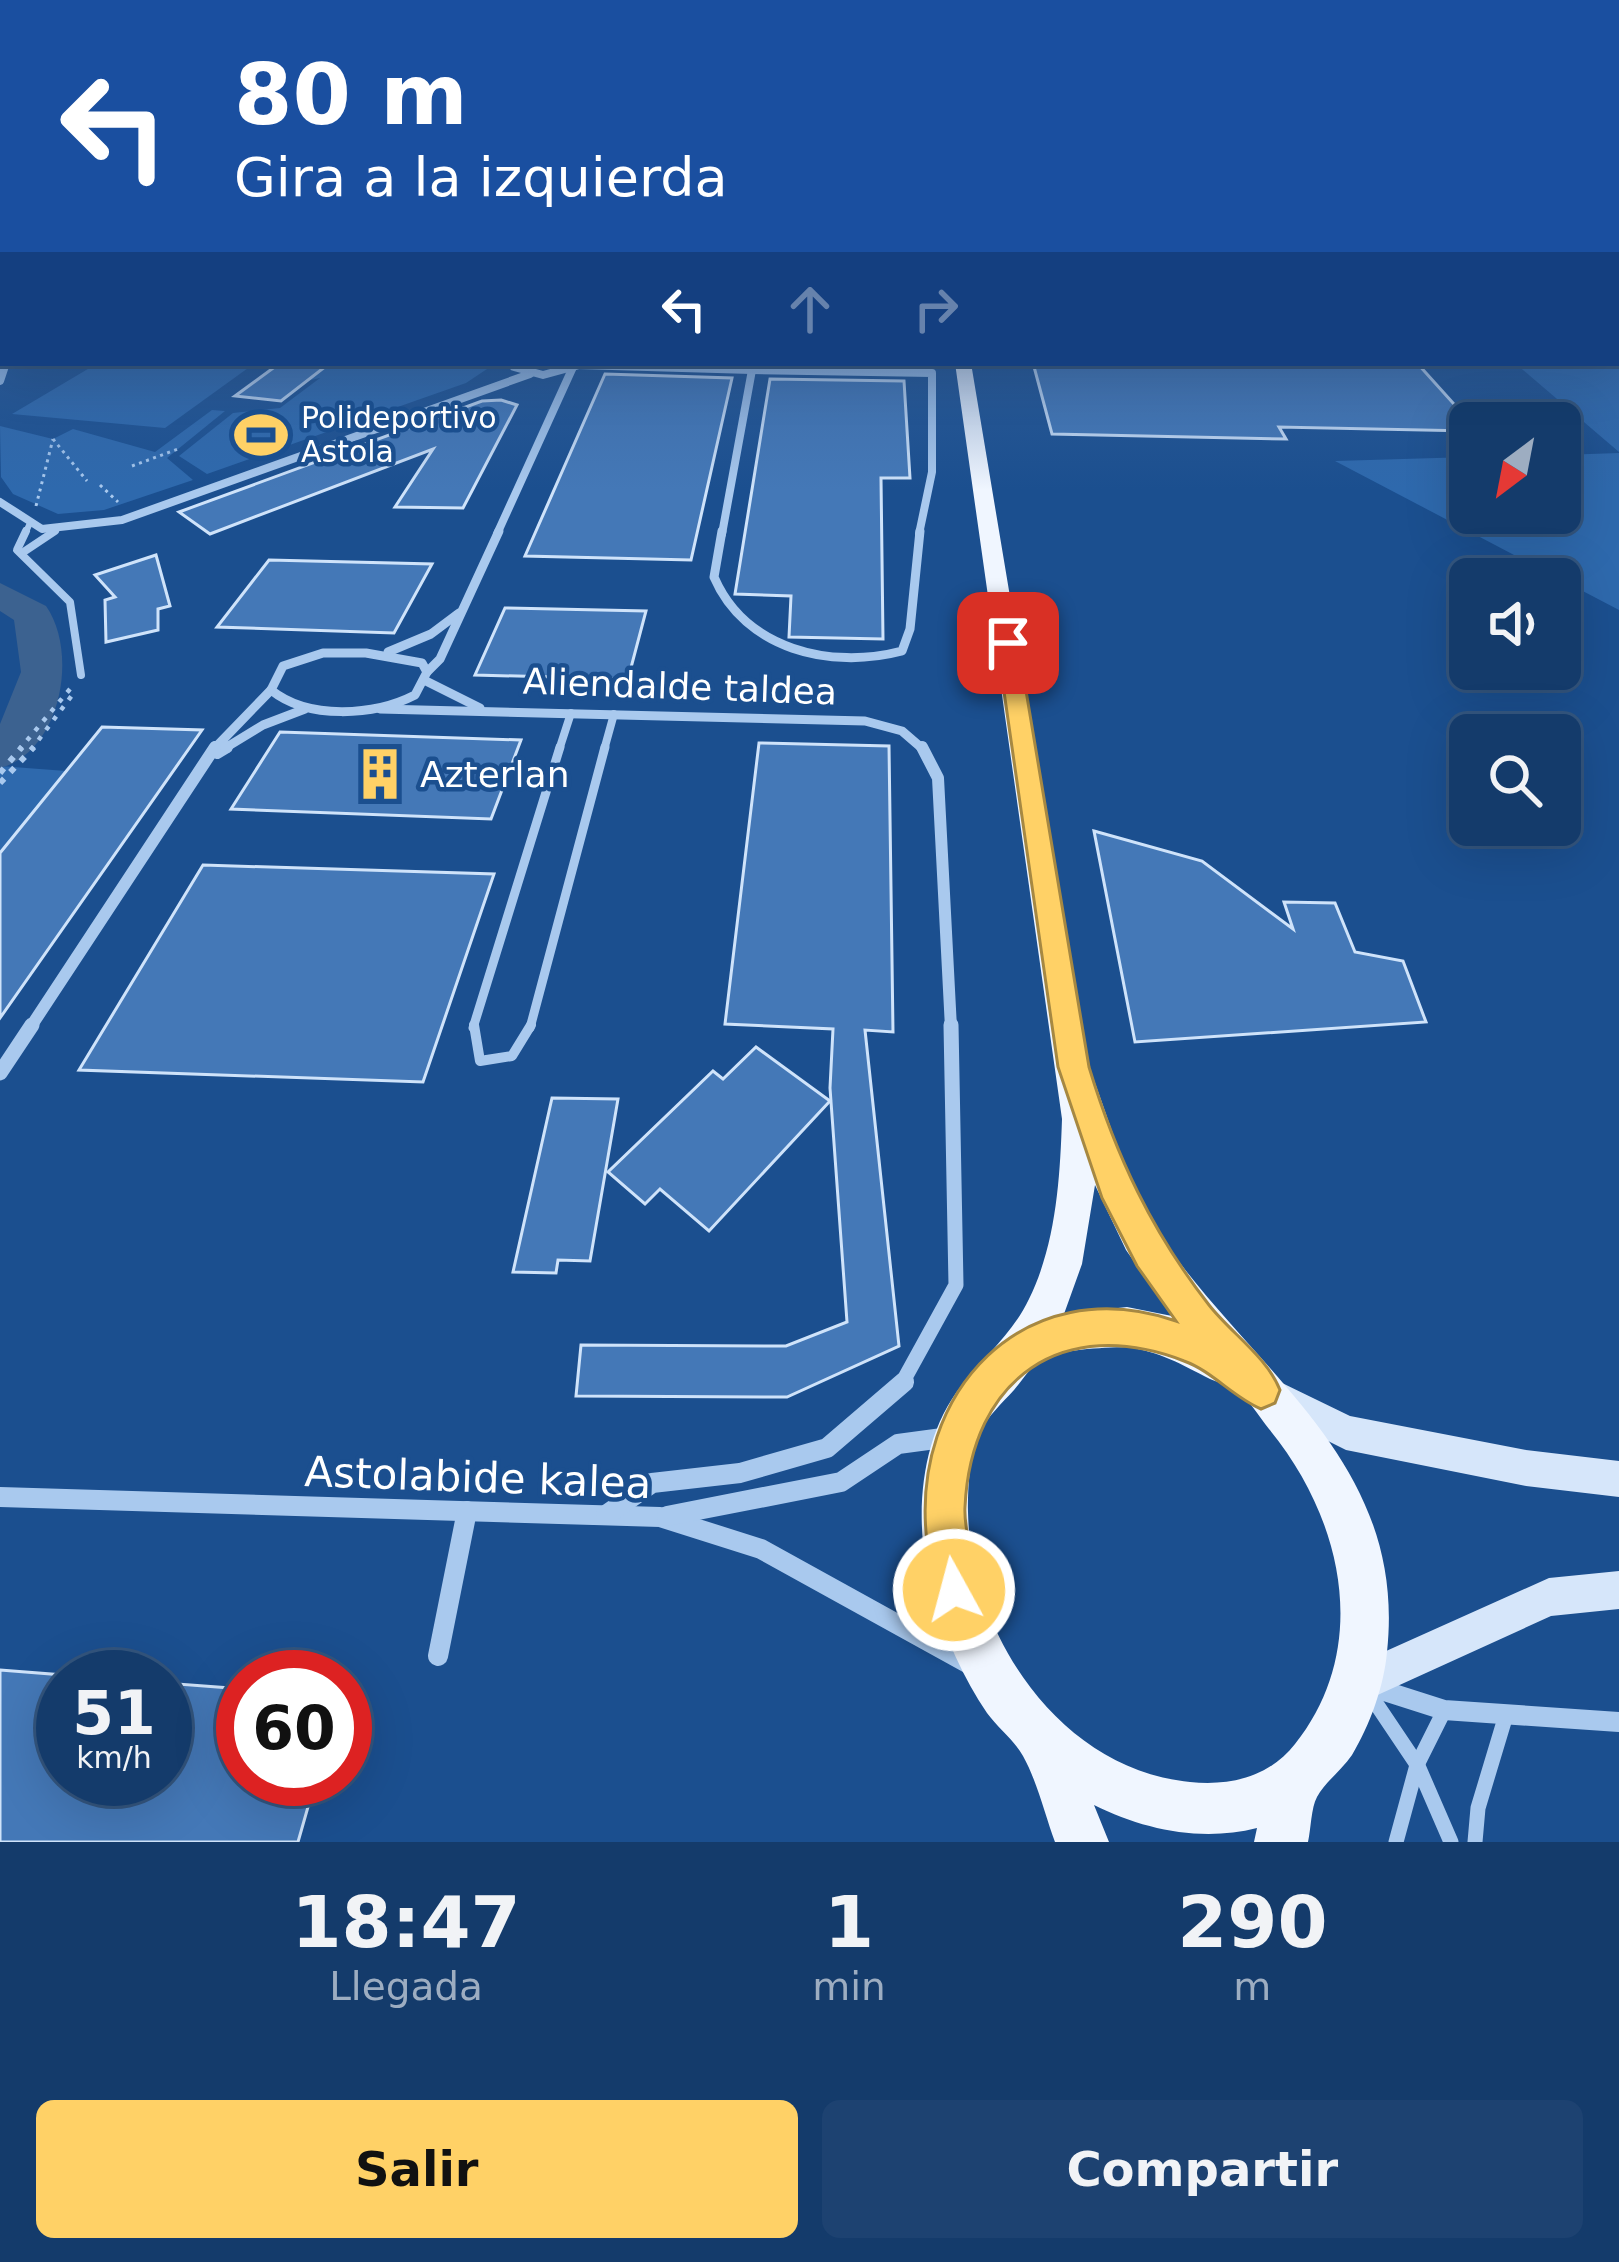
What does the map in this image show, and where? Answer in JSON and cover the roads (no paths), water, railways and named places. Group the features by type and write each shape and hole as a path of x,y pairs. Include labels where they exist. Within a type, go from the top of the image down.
{"main road":[{"path":"962,366 1073,1067 1080,1155 1070,1232 1050,1303 1023,1348 983,1385 956,1436 944,1509 954,1590 990,1674 1042,1741 1103,1786 1170,1810 1236,1809 1293,1785 1336,1742 1360,1683 1367,1602 1349,1521 1312,1449 1199,1322 1150,1254 1114,1187 1073,1067"},
{"path":"1023,1348 1077,1327 1139,1327 1201,1348 1261,1390 1346,1433 1526,1468 1619,1479"},
{"path":"1360,1683 1550,1597 1619,1591"},
{"path":"1042,1741 1082,1842"},
{"path":"1281,1842 1293,1785"}],"street":[{"path":"478,392 513,366"},
{"path":"516,366 530,374"},
{"path":"0,502 30,524 57,529 122,520 530,374 573,366"},
{"path":"380,709 408,700 440,659 484,554 576,366"},
{"path":"593,366 752,369 932,374 932,472 922,505 910,629 902,651 850,663 823,660 790,649 738,615 718,594 713,577 752,369"},
{"path":"606,366 610,367"},
{"path":"543,375 563,398"},
{"name":"Aliendalde taldea","path":"384,653 431,634 460,612"},
{"name":"Aliendalde taldea","path":"0,1073 222,736 271,690 278,672 302,655 384,653 412,658 425,676 468,705 493,712"},
{"name":"Aliendalde taldea","path":"271,690 283,701 312,707 865,721 913,735 927,749 938,778 957,1145 956,1285 909,1378 827,1448 740,1473 652,1483 606,1515"},
{"name":"Aliendalde taldea","path":"211,757 263,724 312,707"},
{"path":"660,1517 841,1482 898,1444 956,1436"},
{"name":"Astolabide kalea","path":"0,1497 660,1517 761,1549 930,1647 990,1674"},
{"path":"438,1656 467,1511"},
{"path":"1360,1683 1444,1711 1619,1722"}],"lane":[{"path":"30,524 16,544 70,602 81,675"},
{"path":"22,553 57,529"},
{"path":"571,713 472,1030 480,1061 512,1056 528,1036 614,714"},
{"path":"1360,1683 1417,1765 1451,1842"},
{"path":"1396,1842 1417,1765 1444,1711"},
{"path":"1475,1842 1478,1808 1506,1715"}],"waterway":[{"path":"0,595 32,614 43,672 34,705 0,753"}],"place":[{"name":"Polideportivo Astola","path":"261,435"},
{"name":"Azterlan","path":"380,774"}]}
